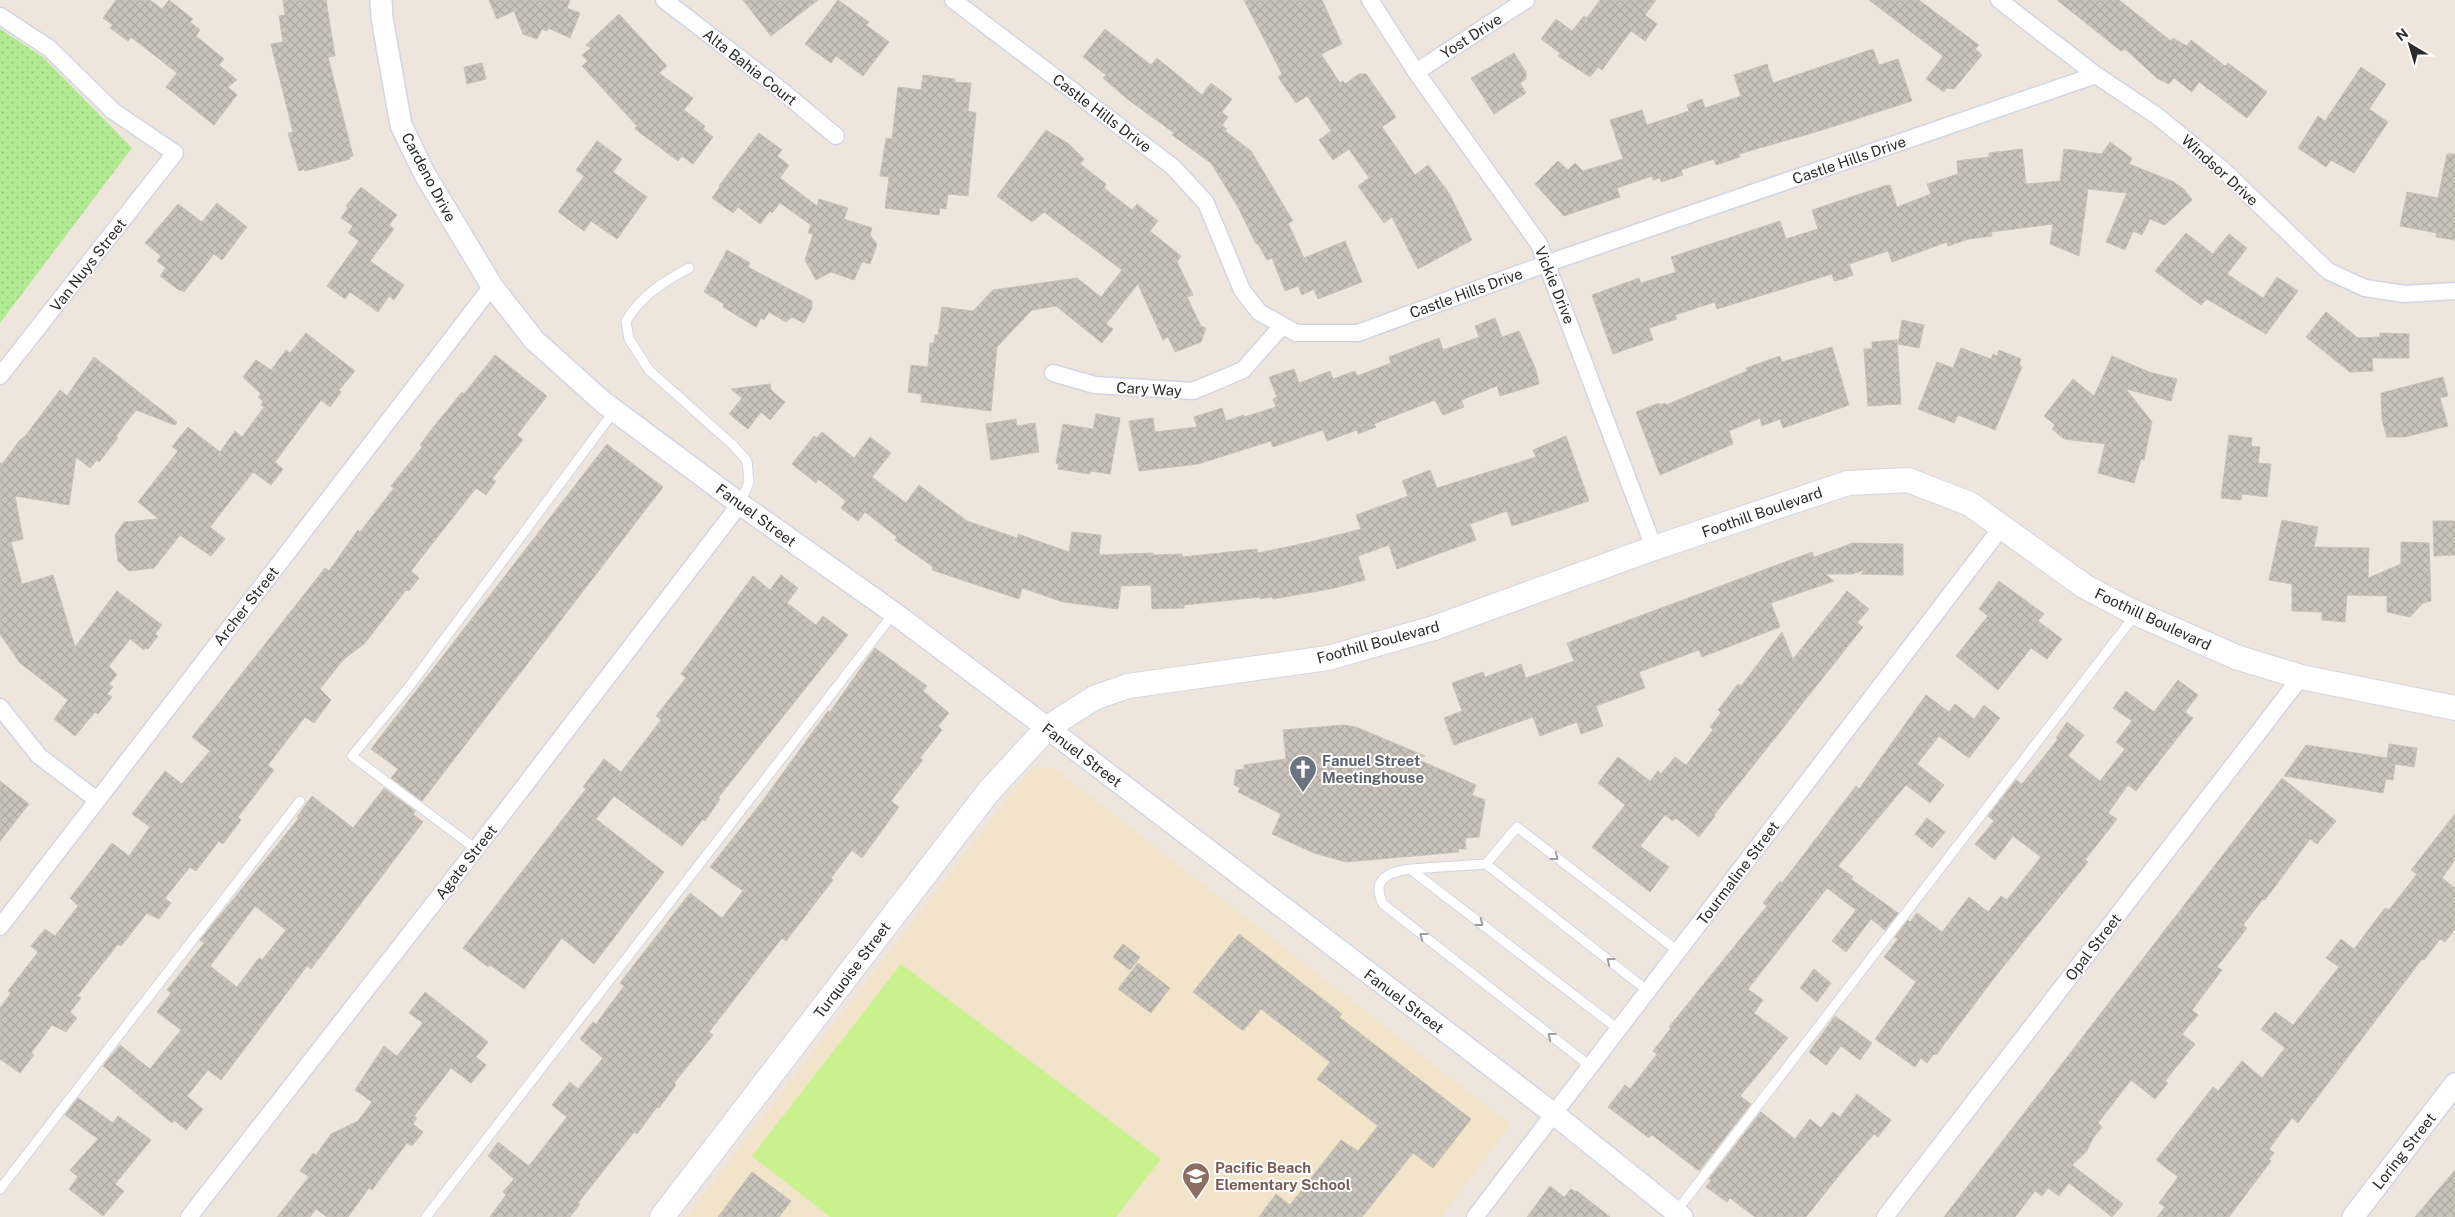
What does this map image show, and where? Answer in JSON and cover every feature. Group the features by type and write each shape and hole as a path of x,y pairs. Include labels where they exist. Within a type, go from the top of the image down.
{"main road":[{"name":"Foothill Boulevard","path":"1048,728 1094,698 1128,686 1328,658 1434,628 1654,548 1848,483 1908,480 1970,504 2084,586 2136,613 2236,657 2301,677 2455,708"},
{"name":"Turquoise Street","path":"662,1217 989,791 1048,728"}],"street":[{"name":"Cardeno Drive","path":"381,0 382,18 401,125 424,173 492,286"},
{"name":"Alta Bahia Court","path":"664,0 776,86 836,136"},
{"name":"Castle Hills Drive","path":"953,0 1173,167 1206,203 1242,290 1260,312 1296,333 1358,333 1548,263 2096,75"},
{"name":"Vickie Drive","path":"1370,0 1416,72 1539,244 1548,263 1654,548"},
{"name":"Yost Drive","path":"1416,72 1526,0"},
{"name":"Windsor Drive","path":"1999,0 2096,75 2157,116 2222,169 2328,271 2365,288 2404,294 2455,291"},
{"name":"Van Nuys Street","path":"0,16 49,48 113,111 175,153 0,376"},
{"name":"Fanuel Street","path":"492,286 534,340 615,410 740,504 894,613 1048,728 1554,1114 1676,1215"},
{"name":"Archer Street","path":"0,927 492,286"},
{"name":"Cary Way","path":"1053,373 1095,386 1193,392 1243,370 1282,326"},
{"name":"Agate Street","path":"189,1217 476,849 740,504"},
{"name":"Tourmaline Street","path":"1475,1217 2001,528"},
{"name":"Opal Street","path":"1885,1217 2301,677"},
{"path":"0,706 39,756 97,800"},
{"name":"Loring Street","path":"2353,1217 2453,1091"}],"lane":[{"path":"689,268 660,284 636,304 626,321 629,339 649,370 734,446 747,461 749,482 740,504"},
{"path":"476,849 352,756 408,688 615,410"},
{"path":"426,1217 894,613"},
{"path":"1676,1215 2136,613"},
{"path":"0,1189 300,801"},
{"path":"1486,864 1516,827 1678,951"},
{"path":"1590,1066 1383,904 1379,896 1380,883 1386,875 1394,871 1410,869 1486,864 1648,991"},
{"path":"1410,869 1618,1028"}],"shaded area":[{"path":"1053,767 1511,1125 1441,1217 686,1217 1030,769"}],"green space":[{"path":"0,29 43,57 132,148 0,323"},
{"path":"901,964 1161,1159 1116,1217 830,1217 752,1156"}],"building":[{"path":"116,0 150,0 162,9 169,0 193,19 190,22 200,30 196,36 224,59 219,65 237,80 228,87 237,95 214,125 166,87 177,73 131,37 128,41 110,28 113,25 103,18"},
{"path":"283,0 326,0 335,56 328,57 353,156 349,157 350,159 299,171 288,133 293,132 271,44 283,42 279,16 285,15"},
{"path":"489,0 570,0 567,8 580,13 570,38 548,28 547,31 542,29 537,39 523,34 514,11 497,19"},
{"path":"743,0 818,0 771,36"},
{"path":"838,0 869,22 866,25 889,42 863,76 836,56 831,63 805,44"},
{"path":"1244,0 1322,0 1342,44 1321,54 1340,83 1343,81 1345,84 1359,74 1366,74 1396,117 1382,127 1415,175 1428,165 1449,193 1472,240 1418,269 1392,217 1384,223 1358,186 1369,178 1349,149 1333,160 1319,140 1331,131 1307,96 1296,103 1278,77 1282,74"},
{"path":"1600,0 1656,0 1645,15 1657,24 1645,41 1631,31 1602,70 1598,67 1590,77 1558,56 1560,53 1541,39 1556,19 1572,31 1584,16 1587,18"},
{"path":"1869,0 1919,0 1979,45 1975,49 1982,55 1954,89 1946,88 1944,92 1926,79 1943,56"},
{"path":"2057,0 2119,0 2171,41 2173,38 2187,46 2191,40 2225,66 2228,63 2267,92 2247,118 2199,82 2192,92 2174,78 2169,84 2158,79 2125,49 2121,51"},
{"path":"619,14 667,66 659,73 693,98 684,110 705,126 703,129 713,137 693,164 682,156 678,161 635,129 637,126 582,66 588,61 582,55 591,48 586,45"},
{"path":"1105,29 1151,65 1157,58 1202,95 1211,83 1232,99 1222,112 1228,117 1222,125 1227,129 1225,131 1251,151 1293,221 1288,223 1304,258 1345,241 1362,282 1318,299 1314,289 1302,295 1298,286 1285,291 1272,258 1267,260 1258,244 1256,244 1238,207 1211,163 1126,98 1103,78 1106,75 1083,57"},
{"path":"1873,49 1879,65 1898,59 1912,101 1739,154 1740,157 1716,165 1714,159 1681,170 1683,175 1661,182 1660,178 1653,180 1652,176 1617,188 1620,197 1564,216 1535,184 1558,161 1568,170 1575,163 1583,171 1623,159 1610,120 1642,110 1647,125 1689,111 1687,105 1702,99 1705,108 1741,96 1734,75 1767,64 1773,83"},
{"path":"1514,53 1526,72 1526,79 1520,83 1526,93 1494,114 1471,78"},
{"path":"482,63 486,79 467,84 464,67"},
{"path":"2361,67 2386,84 2369,109 2388,122 2354,173 2331,160 2326,167 2298,148 2318,116 2325,121"},
{"path":"923,75 955,79 954,82 971,83 968,111 976,113 968,196 948,194 946,209 940,208 939,215 885,208 889,177 880,176 886,138 892,139 898,87 921,90"},
{"path":"1046,130 1069,144 1084,159 1080,164 1106,184 1104,188 1132,210 1137,204 1158,221 1150,231 1181,256 1177,262 1193,295 1187,297 1201,326 1206,328 1201,342 1175,352 1168,337 1163,340 1138,284 1106,324 1113,329 1102,343 1056,306 1032,310 997,347 991,411 921,402 922,394 908,392 911,365 928,367 930,343 934,343 935,335 938,335 942,307 973,311 993,290 1077,278 1101,297 1122,270 1044,212 1032,222 997,196"},
{"path":"759,133 782,150 777,156 789,165 780,178 817,206 819,199 848,208 844,219 872,228 870,235 877,244 870,264 862,262 854,280 831,272 816,280 805,260 813,234 808,233 811,225 780,203 772,213 770,211 760,224 738,207 733,213 712,198"},
{"path":"597,141 622,159 613,172 647,197 617,239 591,221 584,231 558,212 584,176 576,170"},
{"path":"2110,142 2132,158 2129,164 2172,181 2184,189 2192,200 2165,225 2150,219 2142,235 2133,231 2125,250 2106,242 2127,193 2088,189 2079,256 2050,244 2053,224 1991,232 1992,236 1969,239 1948,246 1947,242 1892,262 1888,251 1849,264 1853,275 1843,279 1834,281 1832,274 1717,309 1715,302 1675,315 1677,319 1649,328 1653,340 1613,354 1592,295 1639,278 1641,283 1676,272 1671,257 1780,221 1786,239 1818,229 1812,210 1884,186 1890,185 1897,207 1931,194 1927,184 1958,174 1957,161 1989,157 1989,153 2022,149 2026,184 2060,181 2064,149 2102,154"},
{"path":"2447,154 2455,154 2455,240 2436,237 2437,233 2400,226 2407,192 2438,198"},
{"path":"361,187 397,215 389,225 394,229 370,261 404,285 394,300 389,296 378,312 350,292 345,299 327,286 359,241 348,233 353,226 341,218 348,208 346,206"},
{"path":"217,203 247,227 222,260 214,254 184,292 180,291 160,276 166,268 157,261 161,256 145,243 178,204 202,222"},
{"path":"2186,233 2213,254 2229,234 2247,248 2227,274 2263,298 2277,277 2298,291 2266,334 2207,299 2201,305 2155,271"},
{"path":"727,250 750,263 748,267 812,301 812,308 804,323 792,317 786,322 769,312 764,320 761,318 756,327 723,307 724,304 704,292"},
{"path":"2326,312 2358,338 2380,337 2380,333 2409,334 2409,358 2372,358 2373,371 2350,372 2306,337"},
{"path":"1495,318 1502,337 1519,331 1536,370 1539,384 1500,396 1497,386 1461,400 1464,407 1443,415 1435,400 1374,424 1376,427 1358,434 1357,430 1327,441 1323,430 1273,447 1271,441 1198,464 1139,471 1129,421 1153,418 1155,432 1197,427 1194,417 1222,408 1226,421 1244,415 1244,417 1276,407 1273,399 1277,397 1269,377 1294,369 1299,383 1330,371 1333,379 1355,371 1357,376 1391,363 1389,357 1439,338 1443,350 1479,337 1475,326"},
{"path":"1902,320 1924,325 1919,348 1898,344"},
{"path":"306,333 355,371 339,390 341,392 330,407 321,400 275,462 283,469 271,485 253,472 210,527 225,539 211,556 180,535 154,568 129,571 118,561 115,535 124,522 159,519 138,502 178,451 172,447 188,427 220,452 235,431 242,437 264,407 261,405 263,401 258,397 261,394 243,377 256,360 271,370 286,350 290,353"},
{"path":"1897,340 1901,404 1868,406 1864,349 1872,349 1872,342"},
{"path":"1832,347 1849,405 1783,428 1780,419 1762,426 1760,418 1729,431 1733,444 1660,475 1636,412 1659,403 1660,405 1665,403 1666,405 1747,371 1746,368 1780,356 1782,362"},
{"path":"1961,348 1991,359 1993,354 1997,356 1999,350 2021,359 2019,365 2022,367 1995,430 1958,415 1954,423 1918,409 1937,362 1953,368"},
{"path":"495,355 547,396 517,435 523,440 492,479 496,481 486,495 476,488 411,571 419,578 409,591 406,590 365,643 343,660 320,689 331,700 314,723 305,717 268,765 274,770 238,817 241,820 223,844 219,841 196,871 190,867 165,898 171,903 159,919 147,913 121,946 118,944 77,996 81,998 70,1012 77,1018 66,1032 52,1025 31,1053 34,1055 20,1073 0,1059 0,1008 11,993 8,991 38,952 31,946 45,929 55,936 78,906 70,898 112,843 129,856 150,827 132,814 165,771 182,784 210,751 192,737 325,568 329,571 358,530 360,532 394,488 391,486 422,447 420,445 431,430 462,392 464,394"},
{"path":"2112,356 2149,372 2177,379 2171,401 2126,389 2152,422 2144,460 2141,459 2134,483 2098,473 2105,444 2064,439 2052,429 2055,425 2044,416 2073,379 2094,396"},
{"path":"94,357 177,422 175,425 136,410 116,436 118,438 99,462 97,460 90,468 76,457 69,505 15,496 23,539 11,542 22,584 53,575 75,647 117,591 162,625 155,634 158,636 148,649 145,648 144,650 130,639 109,666 117,675 109,684 113,687 107,694 112,697 98,714 95,712 75,736 54,719 68,700 20,663 0,634 0,463 3,463 60,390 67,396"},
{"path":"2443,377 2448,396 2440,398 2448,426 2405,437 2387,437 2382,420 2381,393"},
{"path":"770,384 771,390 785,402 770,420 761,412 748,429 729,414 742,398 731,389"},
{"path":"1096,414 1120,418 1110,474 1090,471 1090,474 1058,469 1059,464 1056,463 1063,424 1093,429"},
{"path":"1016,419 1017,426 1035,423 1039,452 991,460 986,424"},
{"path":"822,432 854,458 870,437 891,453 872,477 906,503 919,485 967,521 1017,538 1018,534 1069,552 1072,532 1101,535 1099,555 1153,553 1153,555 1182,554 1182,557 1257,549 1258,553 1310,542 1361,529 1356,515 1408,496 1402,481 1430,470 1437,488 1536,457 1533,450 1566,436 1589,501 1512,526 1507,511 1470,524 1476,540 1397,569 1389,545 1358,556 1365,580 1330,589 1273,599 1272,597 1260,599 1260,597 1184,605 1184,608 1152,609 1151,585 1121,586 1118,609 1063,602 1022,588 1019,599 932,570 933,567 895,540 897,537 865,512 858,521 841,508 846,501 818,479 816,483 792,464 814,436 817,438"},
{"path":"2229,435 2252,438 2251,446 2260,447 2258,463 2271,464 2267,497 2242,494 2241,500 2221,498"},
{"path":"607,444 663,487 422,801 391,778 398,769 371,749"},
{"path":"2282,520 2318,527 2314,547 2369,548 2368,578 2401,564 2401,542 2429,543 2431,601 2423,603 2410,617 2387,612 2387,596 2347,595 2345,622 2322,620 2322,612 2292,611 2292,584 2269,580"},
{"path":"2433,521 2455,521 2455,555 2434,556"},
{"path":"1853,543 1903,544 1903,575 1861,574 1865,570 1852,574 1825,574 1834,581 1771,603 1780,627 1702,657 1699,650 1639,672 1645,688 1596,706 1603,726 1581,734 1577,722 1540,736 1533,717 1454,745 1444,718 1462,711 1452,683 1483,672 1485,677 1521,664 1526,678 1574,661 1567,643 1812,552 1814,557"},
{"path":"781,575 798,588 787,603 816,625 823,616 848,635 718,798 720,799 705,821 703,819 682,846 614,796 596,819 664,872 594,964 562,938 524,989 490,965 488,967 463,948 586,789 583,787 604,759 621,772 661,720 656,716 686,678 681,674 753,576 770,590"},
{"path":"1999,581 2044,614 2038,621 2062,639 2047,659 2031,648 1998,690 1956,656 1988,616 1979,609"},
{"path":"1847,591 1869,609 1857,623 1863,627 1714,815 1699,837 1676,818 1673,821 1665,815 1640,846 1669,867 1650,892 1592,847 1625,805 1598,783 1618,757 1650,781 1658,771 1661,774 1675,757 1686,765 1713,730 1710,727 1721,713 1718,710 1738,684 1741,686 1782,632 1793,659"},
{"path":"875,648 927,686 923,691 949,713 938,726 942,730 920,758 923,760 891,801 899,807 862,858 852,850 831,878 833,880 786,941 782,938 709,1032 713,1035 674,1083 676,1085 659,1108 657,1107 637,1134 634,1132 578,1203 580,1204 570,1217 490,1217 506,1195 503,1192 514,1179 488,1156 498,1142 529,1166 567,1117 552,1105 570,1082 578,1089 603,1058 580,1039 593,1022 596,1024 624,986 620,983 690,893 722,918 743,891 710,867 761,803 828,711 830,712"},
{"path":"2178,680 2198,695 2185,712 2193,718 2136,791 2128,785 2108,813 2117,819 2085,860 2088,862 1998,973 1936,1055 1934,1054 1927,1063 1921,1058 1915,1067 1875,1039 1916,982 1884,957 1898,939 1895,937 1908,920 1910,922 1917,913 1942,932 1969,897 1988,912 2001,896 2007,900 2041,857 2013,836 1995,860 1975,844 1994,821 1988,816 2016,780 2022,784 2058,739 2056,738 2067,722 2084,735 2068,756 2100,781 2125,749 2116,742 2132,721 2113,708 2126,691 2154,712"},
{"path":"1926,695 1949,712 1955,704 1974,719 1984,705 2000,718 1969,758 1939,736 1917,764 1944,785 1930,803 1906,785 1838,866 1853,877 1851,879 1898,913 1885,930 1871,919 1846,952 1832,941 1856,910 1827,888 1748,989 1763,1000 1754,1013 1788,1038 1740,1096 1751,1104 1699,1171 1652,1135 1649,1138 1608,1107 1625,1085 1630,1089 1657,1054 1653,1051 1671,1028 1669,1027 1767,906 1763,903 1780,881 1782,883 1856,786 1859,789"},
{"path":"1344,725 1356,727 1425,756 1417,759 1476,785 1472,795 1485,800 1479,837 1465,838 1466,849 1458,849 1459,852 1346,862 1314,853 1272,834 1281,814 1238,792 1240,788 1234,785 1236,770 1244,769 1244,765 1286,759 1283,730"},
{"path":"2389,744 2417,748 2414,767 2395,764 2393,780 2386,779 2383,793 2284,776 2306,745 2387,758"},
{"path":"2282,778 2336,821 2317,844 2310,839 2265,900 2263,899 2243,925 2247,928 2217,967 2222,970 2192,1010 2198,1015 2182,1034 2195,1044 2165,1081 2168,1083 2155,1099 2131,1080 2098,1123 2102,1127 2093,1138 2087,1151 2072,1165 2123,1204 2112,1217 2069,1183 2059,1196 2048,1188 2042,1196 2035,1191 2015,1217 1944,1217"},
{"path":"0,781 29,804 0,841"},
{"path":"384,788 415,811 413,814 423,822 311,969 307,966 221,1080 208,1070 187,1096 203,1109 186,1130 174,1120 172,1123 103,1066 120,1045 150,1069 181,1030 157,1012 171,993 167,990 204,943 200,940 299,818 297,817 312,796 353,828","holes":["255,906 286,930 262,960 259,958 237,987 210,966"]},
{"path":"2455,814 2455,860 2442,878 2455,888 2455,929 2445,942 2440,939 2424,960 2422,959 2298,1123 2292,1118 2269,1149 2274,1153 2269,1159 2271,1161 2229,1217 2157,1217 2165,1207 2159,1203 2178,1177 2156,1160 2213,1087 2218,1091 2242,1061 2262,1078 2285,1048 2261,1029 2275,1012 2293,1025 2339,967 2326,958 2341,939 2354,949 2385,908 2389,910 2417,874 2411,870"},
{"path":"1927,818 1945,832 1932,848 1915,834"},
{"path":"1239,934 1342,1014 1339,1017 1471,1119 1433,1168 1413,1153 1362,1217 1259,1217 1276,1194 1290,1205 1341,1140 1358,1151 1378,1126 1317,1079 1330,1062 1261,1009 1243,1031 1193,992"},
{"path":"1123,944 1140,957 1130,970 1113,957"},
{"path":"1138,963 1170,988 1151,1013 1118,989"},
{"path":"1814,969 1831,983 1817,1002 1800,988"},
{"path":"425,992 488,1042 476,1057 486,1065 471,1083 451,1068 414,1116 417,1118 413,1124 423,1132 412,1146 407,1143 372,1190 369,1188 348,1217 327,1217 316,1209 310,1217 277,1217 309,1177 300,1171 313,1153 316,1155 331,1134 358,1121 372,1102 355,1090 384,1046 397,1056 423,1023 409,1013"},
{"path":"1835,1016 1872,1043 1860,1060 1841,1046 1826,1065 1809,1052"},
{"path":"1857,1094 1891,1120 1878,1137 1874,1134 1806,1217 1755,1217 1730,1198 1727,1202 1706,1187 1711,1180 1709,1179 1761,1112 1795,1139 1810,1119 1821,1128 1833,1112 1840,1117"},
{"path":"78,1098 113,1123 118,1116 151,1140 115,1184 124,1191 103,1216 69,1189 78,1177 70,1170 98,1139 65,1115"},
{"path":"2455,1170 2455,1217 2415,1217"},
{"path":"752,1172 791,1201 779,1217 718,1217"},
{"path":"1550,1186 1564,1197 1571,1189 1577,1191 1610,1217 1527,1217"}],"place":[{"name":"Fanuel Street Meetinghouse","path":"1303,793"},
{"name":"Pacific Beach Elementary School","path":"1196,1200"}]}
